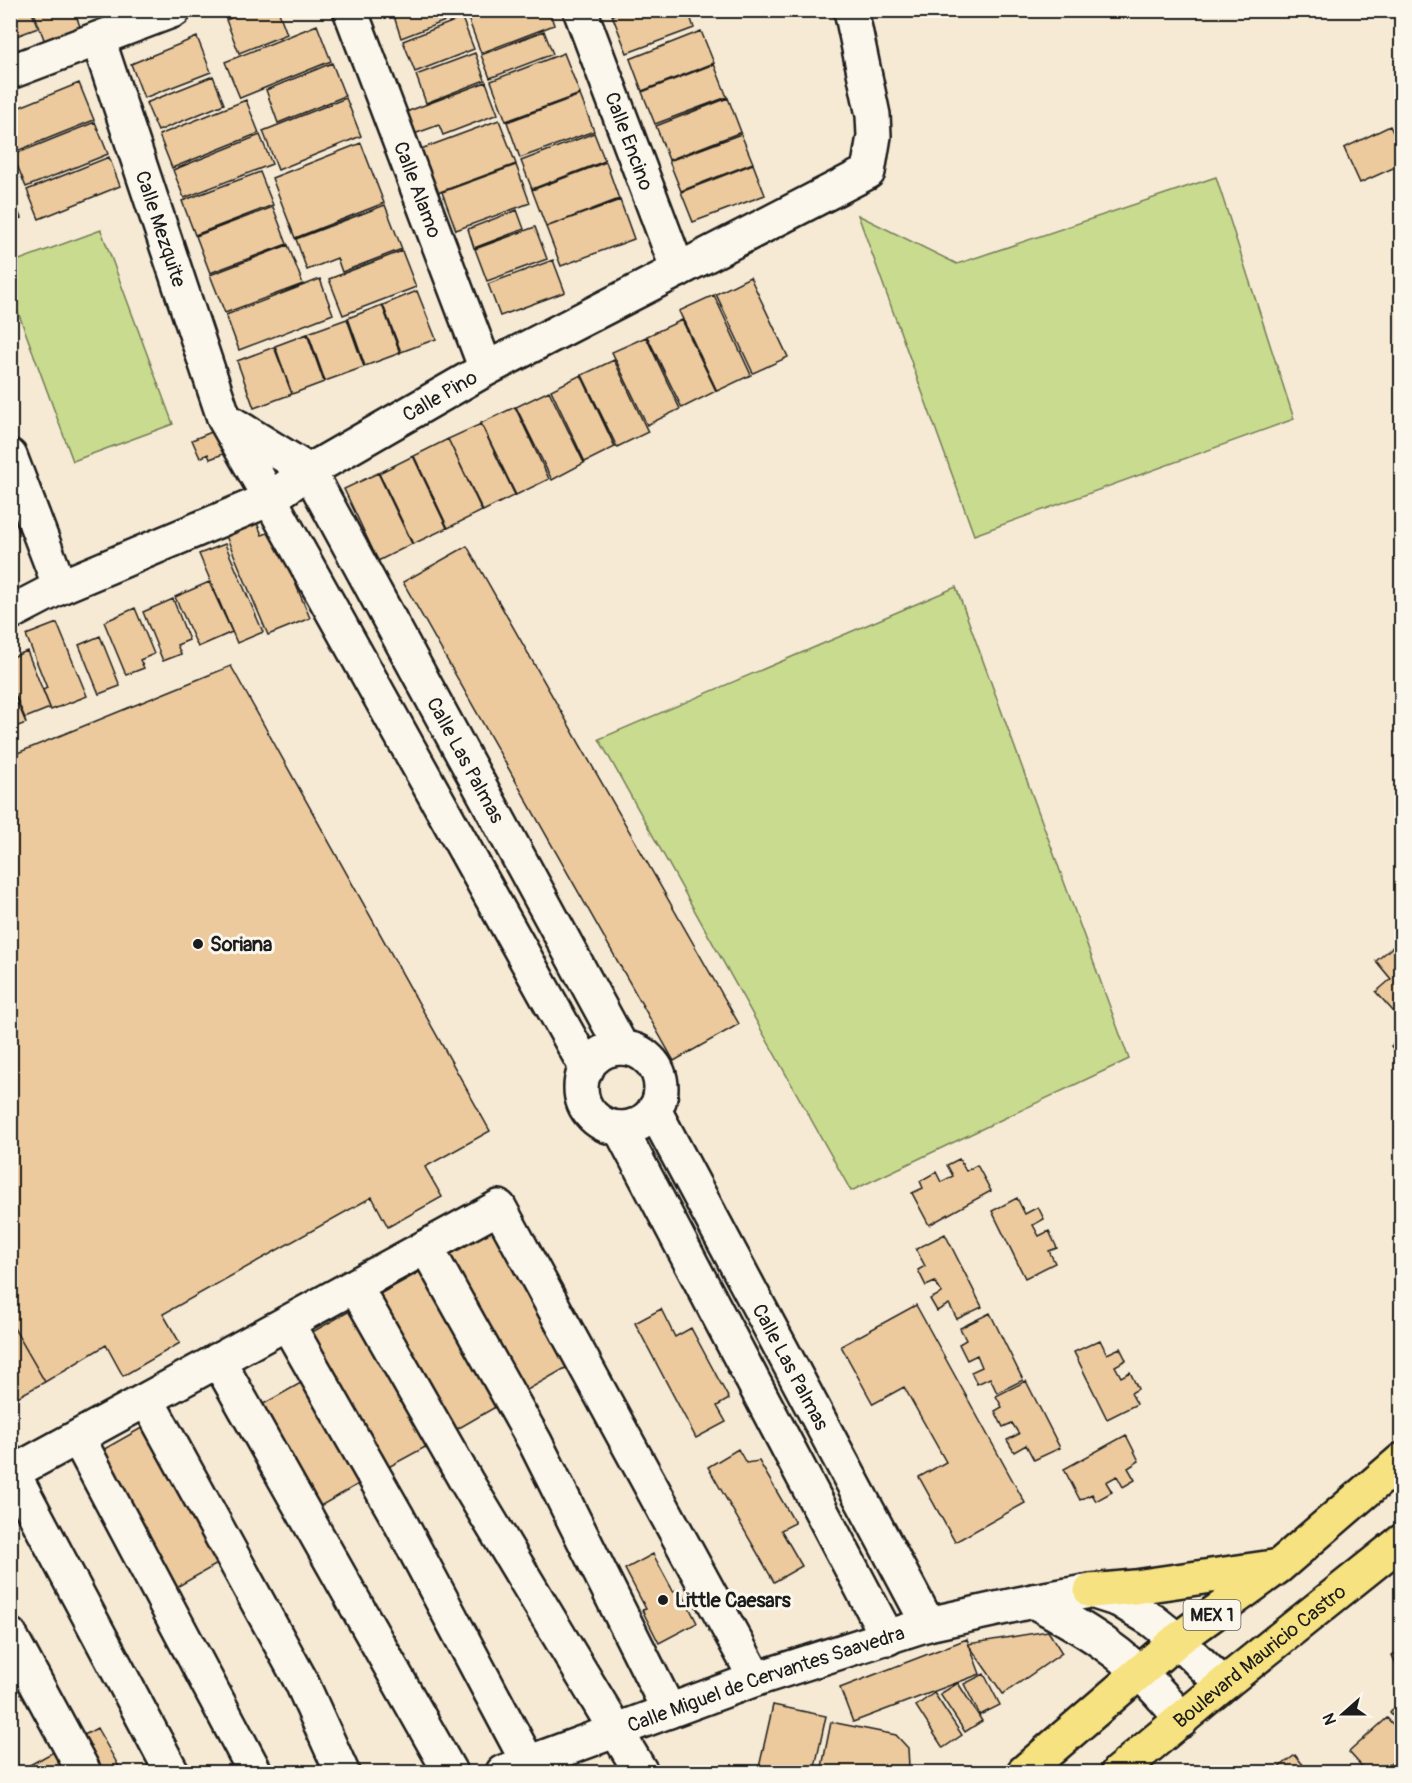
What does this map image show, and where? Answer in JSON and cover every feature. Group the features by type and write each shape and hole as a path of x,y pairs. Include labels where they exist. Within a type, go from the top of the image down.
{"main road":[{"name":"MEX 1","path":"1024,1773 1177,1640 1278,1567 1401,1460"},
{"name":"Boulevard Mauricio Castro","path":"1118,1773 1401,1541"},
{"path":"1091,1591 1278,1567"}],"street":[{"path":"10,72 174,10"},
{"name":"Calle Alamo","path":"350,10 486,369"},
{"name":"Calle Encino","path":"580,10 678,270"},
{"name":"Calle Pino","path":"10,613 60,587 270,499 309,471 486,369 868,172 874,136 873,114 851,10"},
{"name":"Calle Mezquite","path":"98,39 224,418 270,499"},
{"path":"224,418 309,471"},
{"path":"10,456 60,587"},
{"name":"Calle Las Palmas","path":"309,471 622,1048"},
{"path":"270,499 587,1069"},
{"path":"622,1048 645,1056 656,1070 661,1094 647,1119 637,1125 620,1128 603,1123 594,1117 583,1097 582,1086 587,1069 593,1061 602,1054 622,1048"},
{"name":"Calle Las Palmas","path":"654,1110 928,1624"},
{"name":"Calle Las Palmas","path":"620,1128 888,1638"},
{"path":"172,1773 12,1474 499,1207 756,1679"},
{"path":"426,1247 535,1442 669,1711"},
{"path":"355,1286 466,1481 640,1773"},
{"path":"287,1323 398,1518 522,1769"},
{"path":"218,1360 450,1773"},
{"path":"147,1400 301,1681 342,1773"},
{"path":"78,1438 255,1773"},
{"name":"Calle Miguel de Cervantes Saavedra","path":"522,1769 756,1679 928,1624 1091,1591 1119,1600 1152,1620 1225,1683"},
{"path":"1033,1601 1082,1627 1140,1671 1181,1721"},
{"path":"10,1635 84,1773"}],"green space":[{"path":"1216,177 1294,419 974,535 858,215 957,264"},
{"path":"101,230 173,424 73,461 11,293 11,263"},
{"path":"956,587 1129,1059 851,1191 599,739"}],"building":[{"path":"10,10 31,10 38,28 11,38"},
{"path":"33,10 74,10 81,29 45,42"},
{"path":"250,10 278,10 287,34 239,53 226,20"},
{"path":"392,10 459,10 461,15 401,38"},
{"path":"487,10 549,10 554,25 481,53 468,18"},
{"path":"624,10 688,10 694,28 627,53 612,15"},
{"path":"462,18 474,49 415,72 403,41"},
{"path":"317,25 331,61 240,98 225,62"},
{"path":"544,31 553,54 490,78 481,55"},
{"path":"701,31 714,63 642,91 630,59"},
{"path":"197,37 211,72 144,98 131,64"},
{"path":"475,53 485,80 426,103 416,75"},
{"path":"564,53 580,94 506,121 491,81"},
{"path":"332,63 345,96 278,123 266,90"},
{"path":"714,64 727,97 655,124 642,92"},
{"path":"213,76 224,104 158,131 146,103"},
{"path":"486,82 498,114 443,135 439,125 414,134 406,112"},
{"path":"79,83 94,120 12,153 10,111"},
{"path":"580,95 594,131 520,158 507,122"},
{"path":"346,98 361,136 278,170 263,131"},
{"path":"728,98 741,132 669,160 656,126"},
{"path":"246,100 259,133 172,168 159,135"},
{"path":"499,120 516,164 437,193 421,149"},
{"path":"95,122 108,154 26,187 13,155"},
{"path":"1390,126 1402,151 1402,164 1360,183 1344,148"},
{"path":"594,133 605,161 532,189 521,161"},
{"path":"741,134 753,163 681,191 669,161"},
{"path":"260,135 272,164 184,198 173,170"},
{"path":"361,143 384,203 295,238 272,178"},
{"path":"109,157 120,186 39,219 27,190"},
{"path":"606,162 619,199 546,227 532,190"},
{"path":"753,164 765,195 693,222 681,192"},
{"path":"516,165 530,203 456,230 442,192"},
{"path":"260,172 273,205 195,235 182,201"},
{"path":"10,192 21,218 10,222"},
{"path":"620,200 634,239 561,266 546,227"},
{"path":"385,205 402,249 342,272 337,258 307,270 296,239"},
{"path":"273,207 287,244 210,273 196,236"},
{"path":"517,210 524,229 474,248 468,229"},
{"path":"535,227 547,259 487,281 475,249"},
{"path":"288,245 303,284 225,313 210,275"},
{"path":"402,251 416,287 343,315 329,279"},
{"path":"553,260 565,292 500,316 488,284"},
{"path":"750,277 788,357 753,373 716,294"},
{"path":"320,279 333,314 239,350 226,315"},
{"path":"417,291 436,339 401,352 383,305"},
{"path":"714,295 751,375 717,391 679,311"},
{"path":"382,305 400,353 365,366 348,318"},
{"path":"347,319 364,367 325,381 308,333"},
{"path":"682,320 716,391 682,408 647,336"},
{"path":"307,334 324,382 292,394 275,346"},
{"path":"646,337 680,409 647,425 612,352"},
{"path":"274,347 292,394 254,408 237,361"},
{"path":"614,360 648,432 617,447 582,375"},
{"path":"581,375 615,447 585,462 551,390"},
{"path":"549,391 584,463 552,480 516,407"},
{"path":"515,407 549,479 516,495 481,423"},
{"path":"481,424 515,495 483,511 448,439"},
{"path":"214,431 223,454 210,459 208,454 200,458 192,440"},
{"path":"448,439 482,511 448,528 414,456"},
{"path":"413,456 447,528 413,544 379,473"},
{"path":"378,473 412,544 378,561 344,489"},
{"path":"257,523 262,535 273,531 310,618 268,635 226,536"},
{"path":"225,544 263,632 237,643 199,554"},
{"path":"467,546 739,1024 674,1061 403,582"},
{"path":"209,582 232,632 198,647 175,597"},
{"path":"173,599 189,640 177,645 181,654 163,661 143,612"},
{"path":"135,608 154,654 140,660 144,668 126,675 104,622"},
{"path":"57,623 87,696 51,710 43,690 47,688 26,635"},
{"path":"100,636 120,686 99,694 79,645"},
{"path":"27,651 50,708 25,718 10,683 10,658"},
{"name":"Soriana","path":"231,666 490,1131 425,1167 442,1197 388,1227 372,1197 163,1314 180,1343 123,1376 106,1345 45,1382 10,1321 10,756"},
{"path":"10,685 26,723 10,729"},
{"path":"1402,939 1402,1021 1376,992 1391,979 1376,961"},
{"path":"1402,1037 1402,1059 1391,1046"},
{"path":"959,1159 966,1171 977,1165 991,1191 929,1225 912,1193 923,1188 920,1181 936,1172 941,1182 953,1176 947,1165"},
{"path":"1017,1198 1025,1214 1038,1207 1044,1219 1033,1225 1039,1236 1049,1231 1057,1248 1049,1251 1055,1263 1025,1278 992,1211"},
{"path":"492,1230 569,1366 522,1393 446,1257"},
{"path":"945,1234 982,1307 957,1319 949,1304 937,1311 930,1299 942,1293 935,1282 926,1286 918,1270 925,1266 916,1249"},
{"path":"423,1270 499,1405 454,1431 378,1295"},
{"path":"916,1305 1025,1503 955,1542 919,1477 946,1462 904,1387 873,1404 841,1346"},
{"path":"355,1308 431,1444 383,1470 307,1335"},
{"path":"661,1309 675,1337 691,1328 729,1399 717,1406 726,1422 696,1438 635,1323"},
{"path":"990,1313 1023,1380 997,1393 990,1378 977,1384 971,1372 982,1367 977,1355 967,1360 959,1344 966,1340 960,1328"},
{"path":"10,1321 45,1382 10,1401"},
{"path":"1100,1340 1107,1354 1120,1348 1126,1360 1115,1366 1121,1377 1130,1372 1138,1389 1131,1393 1137,1404 1107,1419 1074,1352"},
{"path":"306,1380 364,1481 315,1509 258,1407"},
{"path":"1026,1381 1060,1448 1034,1460 1026,1445 1014,1452 1007,1440 1019,1434 1012,1423 1003,1427 995,1411 1002,1407 996,1396"},
{"path":"145,1426 221,1562 175,1588 99,1452"},
{"path":"1126,1435 1139,1461 1128,1468 1135,1480 1123,1487 1117,1476 1106,1482 1112,1492 1096,1501 1092,1494 1080,1500 1064,1469"},
{"path":"738,1449 746,1463 759,1461 795,1523 781,1530 802,1566 774,1582 708,1467"},
{"name":"Little Caesars","path":"653,1554 673,1591 680,1589 697,1623 659,1643 642,1610 646,1609 625,1569"},
{"path":"1048,1631 1062,1653 1003,1694 968,1644"},
{"path":"967,1639 980,1674 853,1722 840,1688"},
{"path":"1402,1649 1402,1677 1392,1655"},
{"path":"984,1674 1000,1705 980,1715 964,1684"},
{"path":"958,1683 982,1721 965,1732 940,1694"},
{"path":"934,1693 962,1735 943,1748 916,1706"},
{"path":"1402,1698 1402,1726 1390,1713"},
{"path":"773,1705 826,1716 814,1772 758,1772"},
{"path":"1387,1718 1402,1734 1402,1754 1381,1772 1367,1772 1349,1752"},
{"path":"831,1722 896,1735 908,1748 909,1767 906,1772 821,1772"},
{"path":"97,1728 122,1772 17,1772"},
{"path":"1295,1755 1309,1772 1273,1772"}],"place":[{"name":"Soriana","path":"198,944"},
{"name":"Little Caesars","path":"663,1600"}]}
